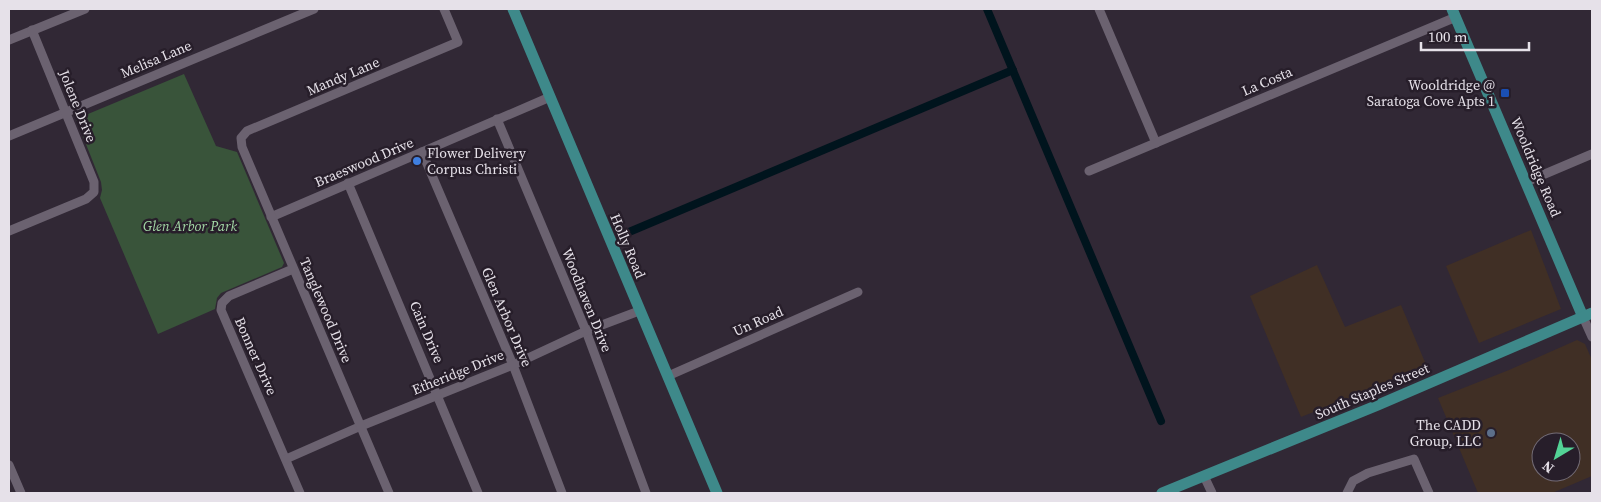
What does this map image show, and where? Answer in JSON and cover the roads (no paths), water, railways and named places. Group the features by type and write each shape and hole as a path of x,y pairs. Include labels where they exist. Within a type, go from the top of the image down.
{"main road":[{"name":"Holly Road","path":"513,9 717,493"},
{"name":"Wooldridge Road","path":"1454,13 1526,182 1588,315"},
{"name":"South Staples Street","path":"1162,493 1378,405 1588,315"}],"street":[{"path":"9,40 85,9"},
{"name":"Melisa Lane","path":"9,136 314,9"},
{"name":"Mandy Lane","path":"241,138 246,131 458,42 444,9"},
{"path":"1099,9 1156,143"},
{"name":"La Costa","path":"1089,171 1454,13"},
{"name":"Jolene Drive","path":"9,231 86,199 94,192 94,182 32,30"},
{"name":"Braeswood Drive","path":"271,217 550,97"},
{"name":"Woodhaven Drive","path":"497,119 586,331 646,493"},
{"name":"Tanglewood Drive","path":"241,138 242,148 389,493"},
{"name":"Glen Arbor Drive","path":"422,152 512,365 562,493"},
{"path":"1526,182 1592,154"},
{"name":"Cain Drive","path":"348,183 478,493"},
{"name":"Bonner Drive","path":"293,270 229,296 222,303 221,310 300,493"},
{"name":"Un Road","path":"668,376 858,292"},
{"name":"Etheridge Drive","path":"286,459 361,426 512,365 586,331 639,311"},
{"name":"Wooldridge Road","path":"1588,315 1592,337"},
{"path":"1347,493 1353,481 1368,473 1414,459 1429,493"},
{"path":"9,465 21,493"},
{"path":"1204,476 1212,493"}],"waterway":[{"path":"987,9 1161,421"},
{"path":"629,232 1013,70"}],"place":[{"name":"Wooldridge @ Saratoga Cove Apts 1","path":"1505,93"},
{"name":"Flower Delivery Corpus Christi","path":"417,161"},
{"name":"The CADD Group, LLC","path":"1491,433"}],"park label":[{"name":"Glen Arbor Park","path":"190,226"}]}
